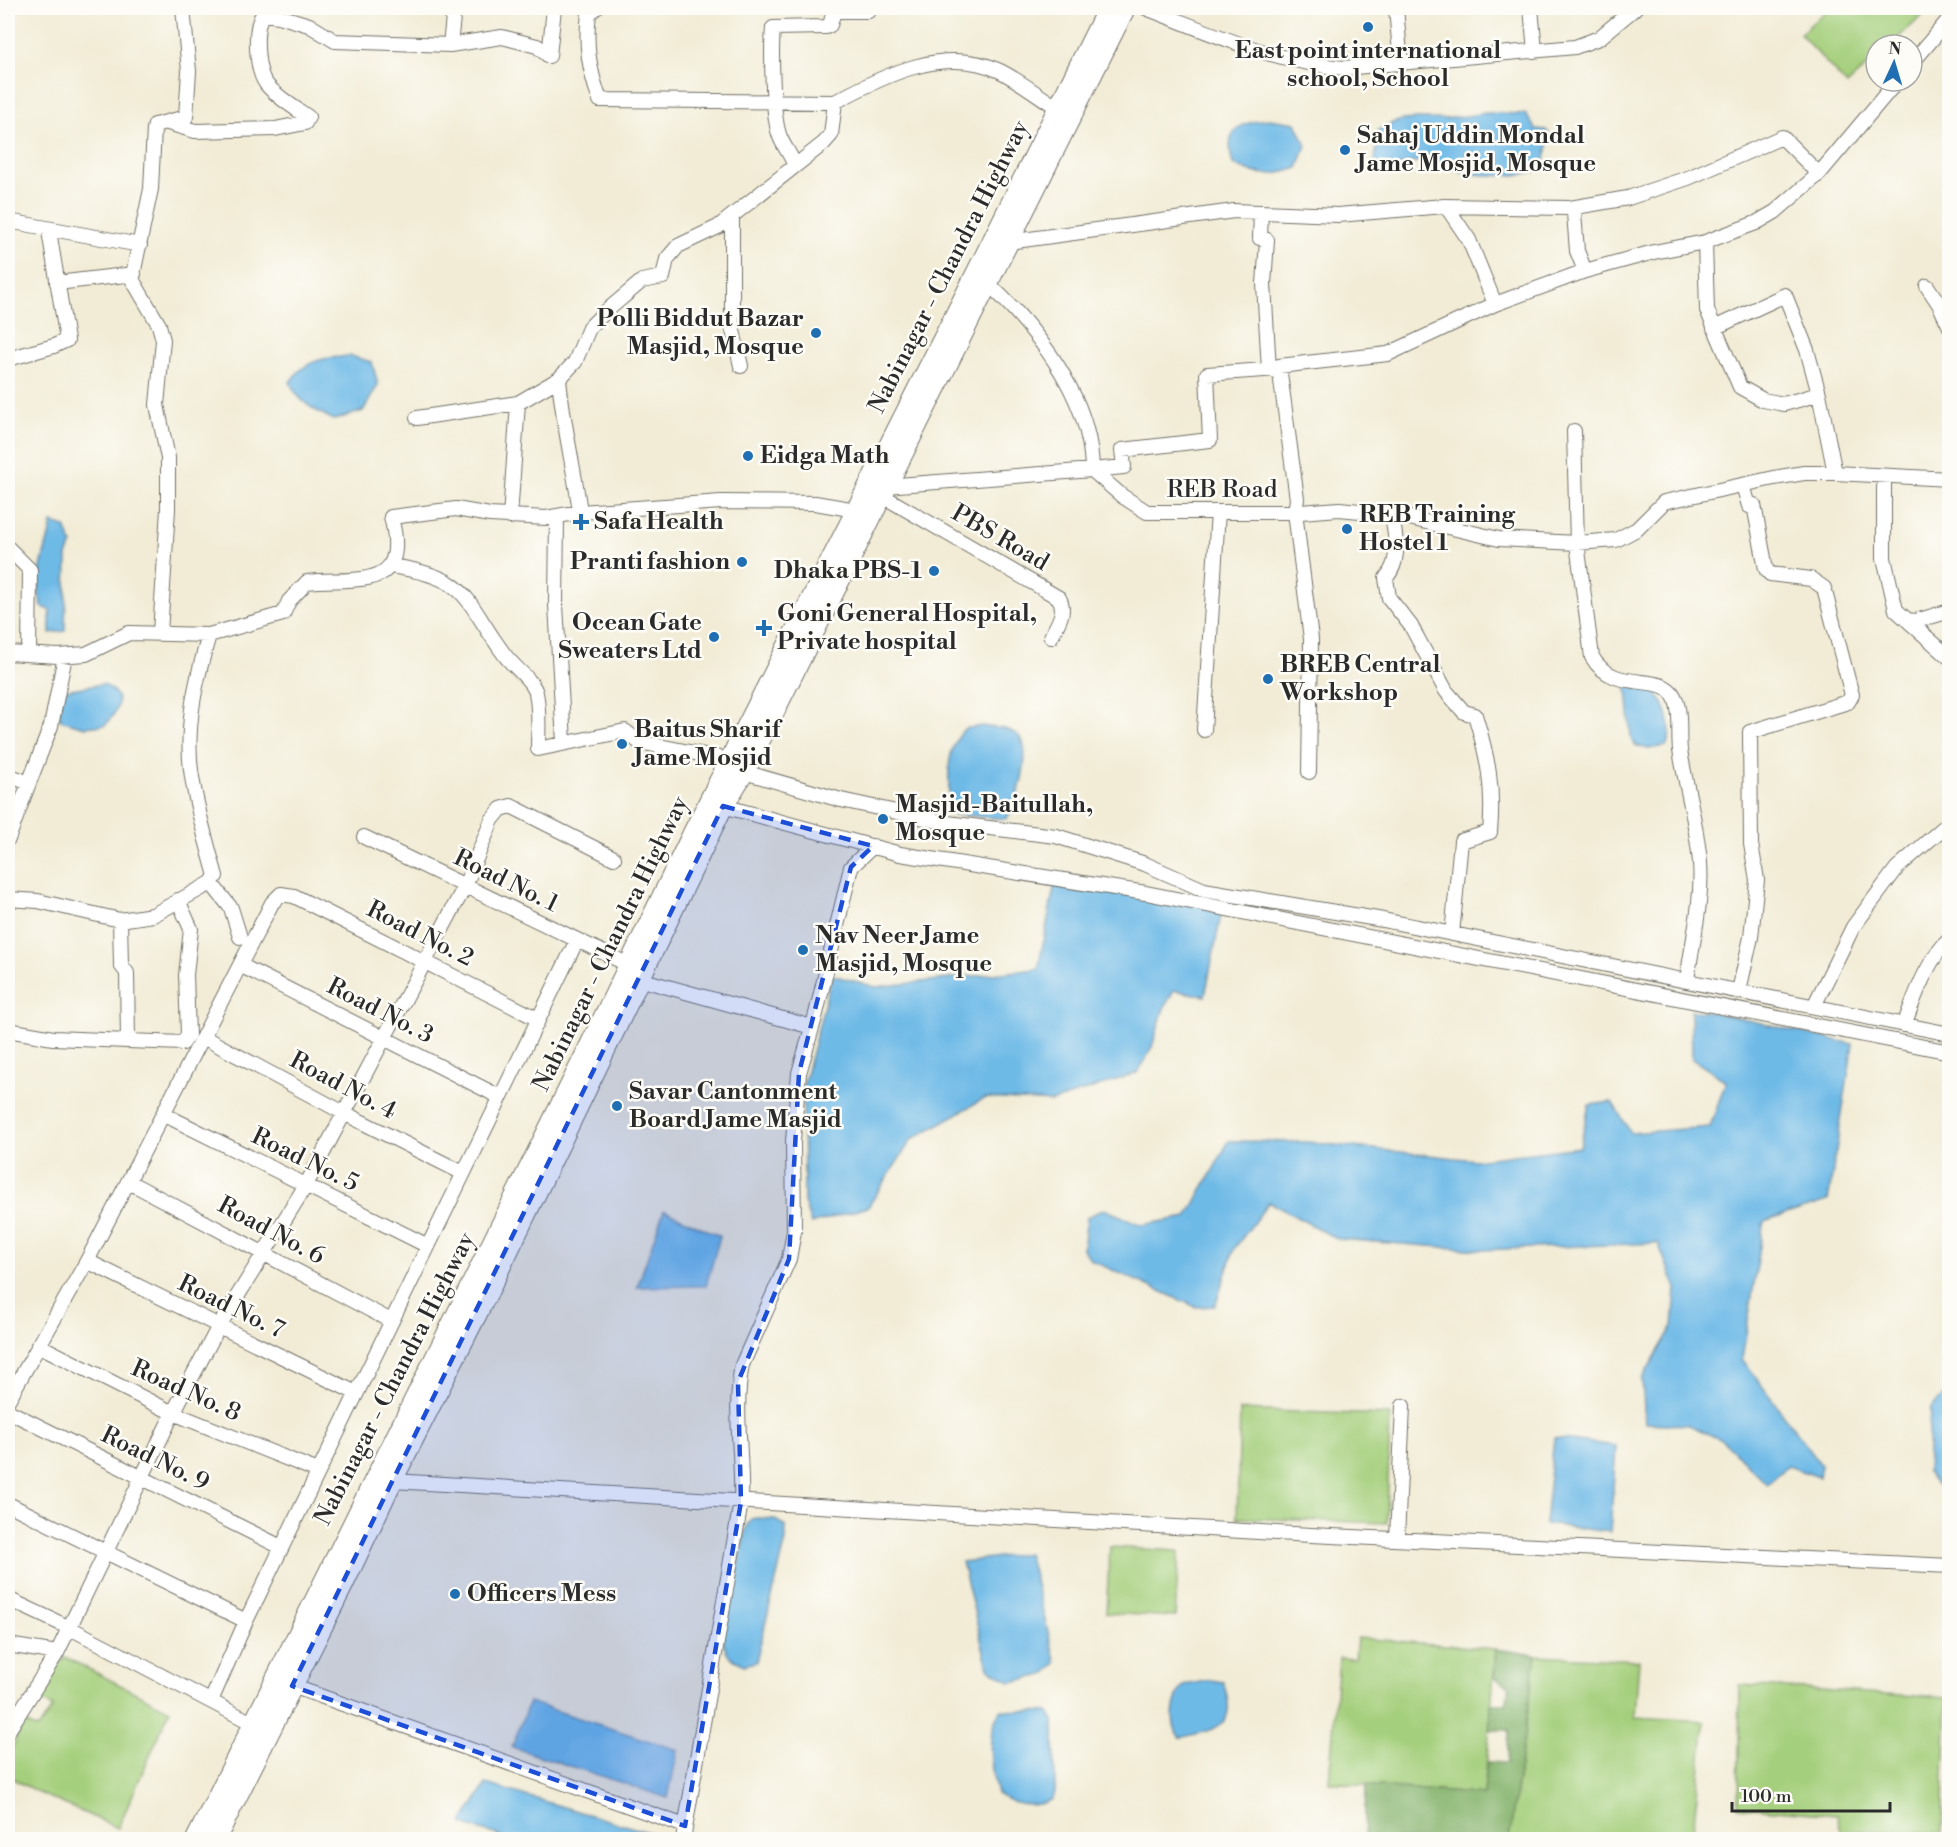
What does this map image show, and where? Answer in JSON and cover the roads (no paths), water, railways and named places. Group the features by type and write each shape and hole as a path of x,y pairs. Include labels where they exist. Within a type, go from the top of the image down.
{"highway":[{"name":"Nabinagar - Chandra Highway","path":"214,1839 495,1280 634,972 723,806 737,766 856,510 1108,8"},
{"name":"Nabinagar - Chandra Highway","path":"196,1839 336,1553 737,766 883,490 1125,8"}],"street":[{"path":"160,633 168,509 168,458 158,405 163,340 159,324 132,279 151,189 153,129 155,125 186,117 189,71 183,8"},
{"path":"450,45 454,8"},
{"path":"168,123 195,131 276,129 305,123 308,117 266,84 258,58 257,23 262,14 279,16 309,26 335,41 450,45 502,38 537,46 549,56 554,8"},
{"path":"596,8 589,13 586,37 590,72 600,100 835,102 873,81 944,60 999,71 1058,108"},
{"path":"795,166 780,136 772,78 773,28 826,27 830,25 834,11 868,11 870,8"},
{"path":"1146,8 1271,56 1305,65 1344,68 1401,65 1535,51 1592,42 1635,8"},
{"path":"1396,8 1401,65"},
{"path":"1531,8 1535,51"},
{"path":"1924,49 1950,18"},
{"path":"883,490 1124,467 1122,450 1210,440 1207,374 1274,370 1280,366 1388,354 1495,304 1585,271 1654,252 1726,236 1775,212 1819,174 1887,93"},
{"path":"417,418 519,403 560,379 576,362 589,328 642,281 663,278 668,259 678,246 718,227 831,135 835,102"},
{"path":"1008,242 1234,211 1338,215 1446,206 1570,208 1628,198 1648,192 1688,178 1782,137 1819,174"},
{"path":"1446,206 1468,240 1495,304"},
{"path":"1570,208 1574,213 1577,251 1585,271"},
{"path":"1262,212 1260,238 1267,240 1264,284 1274,370 1297,500 1295,512 1311,639 1309,772"},
{"path":"732,216 732,326 741,366"},
{"path":"8,221 49,231 96,236 140,245"},
{"path":"8,359 67,340 49,231"},
{"path":"1705,242 1707,310 1740,387 1763,400 1784,404 1819,394"},
{"path":"57,283 134,274"},
{"path":"988,283 1033,332 1071,391 1083,415 1092,455 1092,470"},
{"path":"1927,286 1950,327"},
{"path":"1714,328 1785,295 1807,350 1819,394 1835,473"},
{"path":"560,379 564,429 573,461 580,512"},
{"path":"510,517 519,403"},
{"path":"1574,431 1577,543 1592,657 1599,670 1610,677 1654,683 1668,689 1674,695 1680,749 1701,864 1687,981"},
{"name":"REB Road","path":"1092,470 1122,496 1147,512 1295,512 1339,509 1392,514 1499,539 1577,543 1616,540 1637,529 1664,502 1804,473 1950,479"},
{"path":"1884,476 1884,558 1896,610 1950,658"},
{"path":"1739,991 1751,937 1757,880 1751,844 1750,732 1848,702 1852,695 1824,588 1811,579 1770,574 1766,569 1754,505 1749,506 1743,485"},
{"name":"PBS Road","path":"883,490 1059,598 1063,605 1062,614 1051,637"},
{"path":"8,653 65,656 93,652 109,641 129,633 209,635 283,614 289,601 308,582 372,579 391,566 395,558 392,517 456,509 510,517 557,516 580,512 721,502 815,503 856,510"},
{"path":"1204,730 1218,512"},
{"path":"1392,514 1397,554 1395,567 1386,578 1389,598 1411,626 1446,691 1464,712 1475,715 1489,761 1493,797 1490,832 1461,841 1452,934"},
{"path":"557,516 556,605 564,742"},
{"path":"8,548 30,570 29,654"},
{"path":"391,566 420,570 443,578 459,588 504,655 536,691 538,749 625,731 639,742 737,766 842,800 947,823 1056,836 1145,864 1204,890 1452,934 1950,1034"},
{"path":"1907,620 1916,621 1950,611"},
{"path":"8,899 38,901 120,920 153,915 211,883 216,876 191,776 190,731 196,681 209,635"},
{"path":"8,839 51,726 65,656"},
{"path":"8,775 28,783"},
{"path":"8,1731 57,1653 172,1413 219,1326 306,1185 425,962 465,886 492,819 501,808 512,806 614,858"},
{"path":"723,806 900,854 1146,893 1950,1052"},
{"path":"1814,1006 1853,927 1897,868 1950,822"},
{"name":"Road No. 1","path":"364,837 577,940 634,972 812,1027"},
{"path":"292,1686 684,1833 741,1502 738,1382 742,1365 789,1259 794,1231 793,1141 799,1073 851,867 873,846"},
{"path":"211,883 231,908 240,937"},
{"name":"Road No. 2","path":"240,965 272,903 281,894 294,896 538,1019"},
{"path":"8,1030 53,1038 183,1043 188,1035 186,975 191,929 178,900"},
{"path":"120,920 121,965 127,973 128,1041"},
{"path":"211,1701 246,1621 318,1471 577,940"},
{"path":"1904,1025 1947,948"},
{"path":"8,1400 87,1261 240,965"},
{"name":"Road No. 3","path":"240,965 500,1097"},
{"name":"Road No. 4","path":"203,1037 344,1113 463,1173"},
{"name":"Road No. 5","path":"163,1114 428,1246"},
{"name":"Road No. 6","path":"129,1182 265,1252 391,1321"},
{"name":"Road No. 7","path":"87,1261 356,1393"},
{"name":"Road No. 8","path":"38,1345 172,1413 318,1471"},
{"path":"1397,1539 1403,1406"},
{"name":"Road No. 9","path":"8,1412 282,1547"},
{"path":"392,1481 1397,1539 1950,1566"},
{"path":"8,1504 106,1550 246,1621"},
{"path":"8,1599 70,1628 254,1724"},
{"path":"8,1645 57,1653"}],"water":[{"path":"1486,113 1526,114 1536,129 1546,130 1550,136 1543,169 1514,175 1482,175 1456,170 1433,161 1413,162 1382,170 1375,162 1378,131 1386,126 1401,120 1443,119"},
{"path":"1269,119 1296,123 1306,145 1298,168 1281,173 1265,174 1249,171 1233,164 1230,143 1236,130 1249,123"},
{"path":"351,356 372,362 378,385 363,411 334,420 308,405 293,389 290,382 309,364 324,359"},
{"path":"52,523 65,527 72,544 67,556 65,631 50,633 50,610 42,607 39,596 39,576"},
{"path":"103,684 118,698 117,708 105,725 85,727 60,720 60,699 64,690"},
{"path":"1627,687 1651,690 1661,700 1668,716 1670,732 1666,746 1648,749 1635,745 1631,738"},
{"path":"982,726 1013,732 1018,735 1024,746 1022,780 1015,803 1006,819 948,814 952,750 964,729"},
{"path":"1057,873 1223,905 1205,996 1174,990 1164,1008 1151,1050 1137,1073 1052,1102 985,1098 912,1139 868,1207 811,1224 804,1202 803,1086 832,975 876,987 1038,969"},
{"path":"1691,1011 1712,1012 1853,1044 1828,1201 1764,1221 1742,1359 1821,1465 1819,1477 1788,1466 1767,1484 1722,1440 1689,1425 1645,1423 1642,1379 1673,1326 1676,1288 1658,1243 1481,1250 1337,1239 1269,1202 1234,1249 1215,1306 1196,1307 1092,1261 1083,1249 1087,1217 1104,1209 1142,1225 1187,1217 1229,1141 1307,1142 1475,1160 1580,1147 1589,1105 1612,1102 1631,1133 1710,1127 1726,1081 1692,1059"},
{"path":"664,1210 720,1236 706,1286 637,1287"},
{"path":"1942,1397 1949,1398 1949,1485 1937,1485 1927,1472 1930,1409"},
{"path":"1554,1438 1616,1446 1610,1532 1545,1524"},
{"path":"751,1519 774,1519 785,1526 786,1540 756,1662 744,1665 734,1660 726,1651 723,1632 726,1609 740,1562 745,1530"},
{"path":"1028,1553 1056,1663 1044,1675 1011,1682 988,1668 962,1562"},
{"path":"1211,1680 1223,1682 1227,1697 1226,1717 1222,1724 1215,1728 1180,1738 1173,1718 1177,1696 1185,1685"},
{"path":"529,1702 678,1750 668,1798 512,1747"},
{"path":"1002,1710 1048,1712 1054,1720 1055,1792 1053,1799 1038,1804 1024,1805 997,1794 990,1750 996,1718"},
{"path":"486,1784 671,1839 510,1839 462,1824"}],"place":[{"name":"East point international school, School","path":"1368,27"},
{"name":"Sahaj Uddin Mondal Jame Mosjid, Mosque","path":"1345,150"},
{"name":"Polli Biddut Bazar Masjid, Mosque","path":"816,333"},
{"name":"Eidga Math","path":"748,456"},
{"name":"Safa Health","path":"581,522"},
{"name":"REB Training Hostel 1","path":"1347,529"},
{"name":"Pranti fashion","path":"742,562"},
{"name":"Dhaka PBS-1","path":"934,571"},
{"name":"Goni General Hospital, Private hospital","path":"764,628"},
{"name":"Ocean Gate Sweaters Ltd","path":"714,637"},
{"name":"BREB Central Workshop","path":"1268,679"},
{"name":"Baitus Sharif Jame Mosjid","path":"622,744"},
{"name":"Masjid-Baitullah, Mosque","path":"883,819"},
{"name":"Nav Neer Jame Masjid, Mosque","path":"803,950"},
{"name":"Savar Cantonment Board Jame Masjid","path":"617,1106"},
{"name":"Officers Mess","path":"455,1594"}]}
